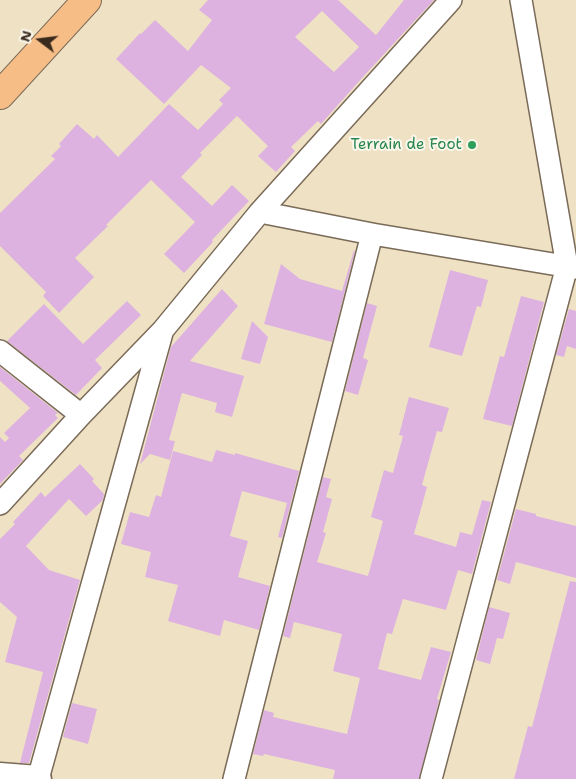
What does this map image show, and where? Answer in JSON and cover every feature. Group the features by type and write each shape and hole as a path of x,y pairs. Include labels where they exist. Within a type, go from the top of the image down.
{"highway":[{"path":"0,95 88,0"}],"street":[{"path":"0,504 163,330 260,212 452,0"},
{"path":"431,779 572,267 521,0"},
{"path":"260,212 372,234 572,267"},
{"path":"234,779 372,234"},
{"path":"0,776 38,779 163,330"},
{"path":"0,351 82,415"}],"building":[{"path":"208,0 338,0 376,35 404,0 434,0 321,124 318,121 291,147 295,151 276,172 258,156 268,146 237,116 200,153 202,155 181,177 212,206 232,185 249,201 184,273 164,254 195,222 151,180 75,258 94,277 59,313 43,296 46,292 0,246 0,213 55,159 51,156 77,124 94,139 97,135 118,157 169,104 198,130 223,104 219,100 231,88 201,65 164,104 116,59 155,20 188,51 212,20 199,10","holes":["322,11 359,47 334,72 295,37"]},
{"path":"354,250 332,342 264,324 281,264 300,279 342,291"},
{"path":"450,270 488,280 481,307 477,306 462,356 429,347"},
{"path":"222,289 238,306 190,361 244,376 232,417 215,412 217,403 182,393 169,440 175,441 170,460 150,454 140,464 171,347"},
{"path":"521,296 544,302 512,426 483,419 500,356 504,357"},
{"path":"127,301 141,315 95,360 102,368 76,395 7,341 44,304 83,344"},
{"path":"367,303 377,306 363,358 368,360 358,395 345,391"},
{"path":"569,309 576,311 576,349 567,346 564,357 556,355"},
{"path":"252,321 268,337 260,364 241,359"},
{"path":"0,367 58,413 55,415 58,418 19,456 23,460 0,484 0,437 5,442 9,438 4,433 30,408 0,381"},
{"path":"409,397 449,408 442,432 437,431 422,485 427,487 414,534 456,547 460,532 472,535 482,500 491,502 472,574 458,570 446,610 403,599 392,634 387,633 378,669 421,680 431,647 451,652 437,699 439,700 419,779 333,779 335,770 264,754 263,756 253,754 264,710 274,713 273,717 347,734 360,678 333,671 342,634 294,622 290,638 283,636 323,477 331,479 326,497 332,499 323,532 326,533 317,562 368,576 383,521 371,517 384,470 393,473 403,436 399,435"},
{"path":"216,450 235,455 235,453 299,471 282,538 278,537 287,503 242,491 230,536 248,541 238,577 270,586 259,630 224,620 220,636 168,621 178,585 145,577 151,552 121,544 130,512 149,517 156,495 161,497 173,451 212,462"},
{"path":"80,464 94,479 92,481 104,494 103,500 86,516 69,499 26,546 49,570 80,580 29,763 20,763 43,672 5,662 17,617 0,602 0,539 41,492 45,497"},
{"path":"516,509 576,526 576,578 516,562 510,584 497,580"},
{"path":"570,581 576,582 576,779 514,779 528,726 532,727"},
{"path":"489,607 510,613 503,639 497,638 490,664 476,660"},
{"path":"72,703 97,709 88,744 63,737"}],"place":[{"name":"Terrain de Foot","path":"472,145"}]}
